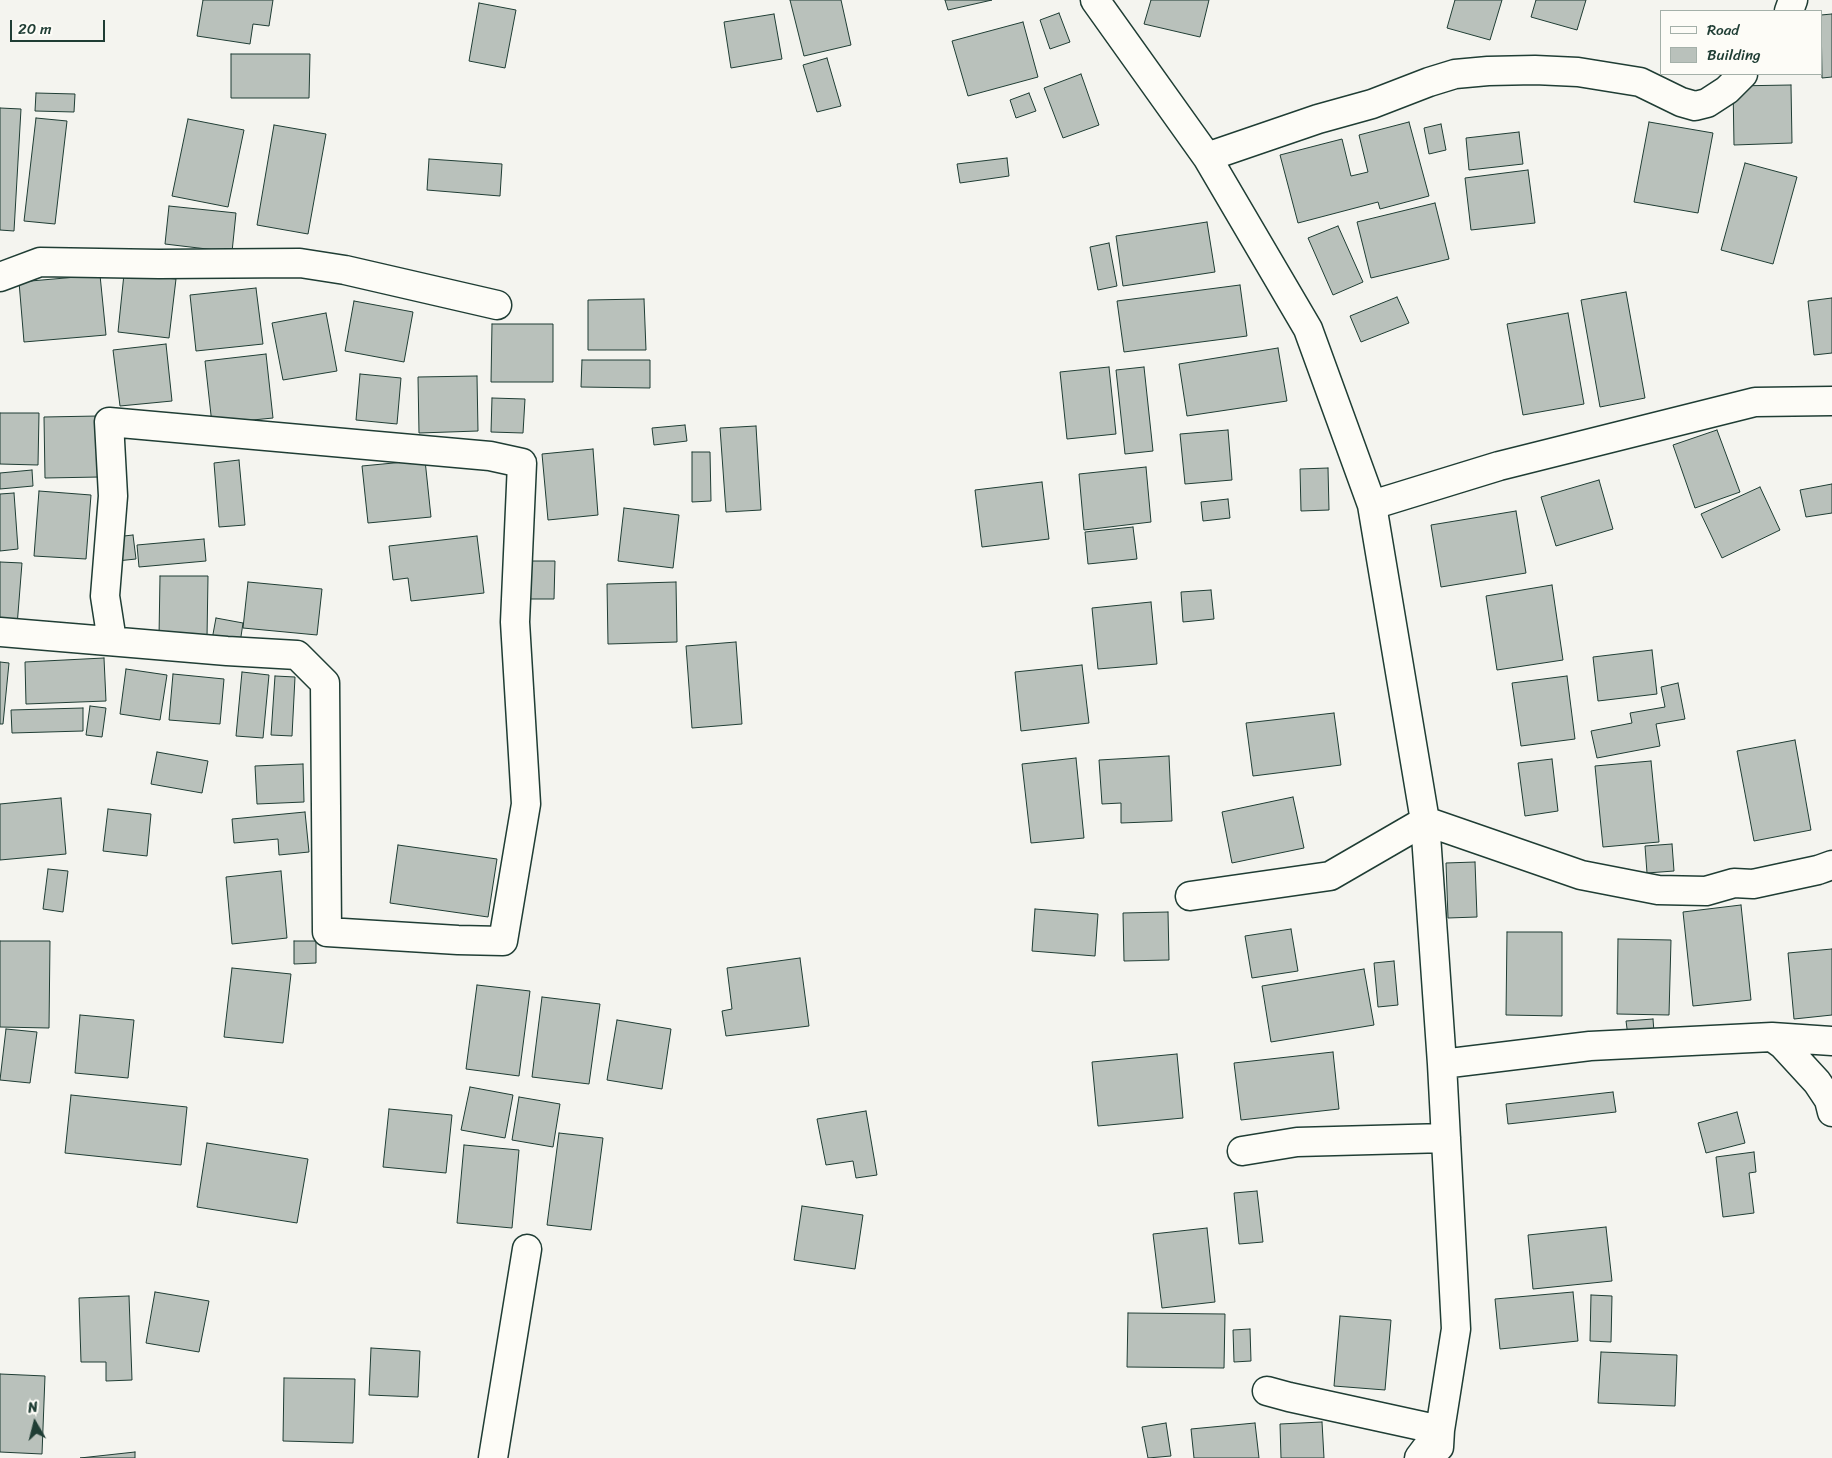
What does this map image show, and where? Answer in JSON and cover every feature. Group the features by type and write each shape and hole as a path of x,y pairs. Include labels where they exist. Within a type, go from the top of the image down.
{"street":[{"path":"1095,0 1207,156 1308,329 1372,505 1425,821 1442,1064 1456,1329 1440,1430 1439,1458"},
{"path":"1207,156 1318,119 1372,104 1455,74 1516,70 1578,72 1640,82 1681,102 1695,106 1707,103 1726,90 1741,75"},
{"path":"0,277 40,262 158,264 300,263 345,270 497,305"},
{"path":"1372,505 1499,466 1755,402 1832,401"},
{"path":"0,632 227,651 298,655 325,683 327,932 503,941 526,804 515,622 522,463 490,456 109,422 112,496 105,596 112,641"},
{"path":"69,638 105,596"},
{"path":"1190,896 1330,876 1425,821 1581,875 1658,890 1706,891 1734,884 1753,884 1818,870 1832,865"},
{"path":"1442,1064 1590,1046 1772,1037 1832,1042"},
{"path":"1772,1037 1783,1045 1817,1082 1829,1100 1832,1112"},
{"path":"1242,1151 1297,1142 1446,1138"},
{"path":"493,1458 527,1250"},
{"path":"1267,1391 1289,1398 1440,1430"},
{"path":"1419,1458 1440,1430"}],"building":[{"path":"203,0 273,0 269,26 253,24 250,44 197,36"},
{"path":"790,0 841,0 851,45 804,56"},
{"path":"945,0 992,0 948,10"},
{"path":"1151,0 1209,0 1200,37 1144,24"},
{"path":"1455,0 1502,0 1490,40 1447,28"},
{"path":"1536,0 1586,0 1577,30 1531,17"},
{"path":"479,3 516,10 505,68 469,61"},
{"path":"1059,13 1070,42 1050,49 1040,20"},
{"path":"774,14 782,59 731,68 724,22"},
{"path":"1832,14 1832,77 1822,78 1822,75 1822,15"},
{"path":"1023,22 1038,77 968,96 952,41"},
{"path":"231,54 310,54 309,98 231,98"},
{"path":"827,58 841,106 817,112 803,65"},
{"path":"1081,74 1099,125 1063,138 1044,88"},
{"path":"1791,85 1792,143 1734,145 1733,86"},
{"path":"36,93 75,94 74,112 35,111"},
{"path":"1029,93 1036,111 1016,118 1010,100"},
{"path":"0,108 21,109 14,231 0,230"},
{"path":"36,118 67,121 55,224 24,221"},
{"path":"188,119 244,130 228,207 172,196"},
{"path":"1409,122 1429,196 1380,209 1378,202 1298,223 1280,155 1342,139 1351,176 1368,172 1359,135"},
{"path":"1649,122 1713,133 1698,213 1634,202"},
{"path":"1441,124 1446,150 1429,154 1424,128"},
{"path":"274,125 326,134 308,234 257,225"},
{"path":"1519,132 1523,164 1469,170 1466,138"},
{"path":"1007,158 1009,176 960,183 957,164"},
{"path":"429,159 502,164 500,196 427,190"},
{"path":"1745,163 1797,177 1773,264 1721,250"},
{"path":"1528,170 1535,223 1471,230 1465,178"},
{"path":"1435,203 1449,259 1371,278 1357,222"},
{"path":"169,206 236,213 232,252 165,244"},
{"path":"1207,222 1215,272 1123,286 1116,236"},
{"path":"1338,226 1363,282 1333,295 1308,238"},
{"path":"1109,243 1117,286 1098,290 1090,247"},
{"path":"124,274 176,279 169,338 118,332"},
{"path":"100,275 106,335 24,342 19,282"},
{"path":"1240,285 1247,336 1124,352 1117,301"},
{"path":"256,288 263,344 196,351 190,295"},
{"path":"1626,292 1645,398 1600,407 1581,300"},
{"path":"1397,297 1409,323 1361,342 1350,316"},
{"path":"1832,298 1832,353 1814,355 1808,301"},
{"path":"644,299 646,350 588,350 588,300"},
{"path":"354,301 413,312 404,362 345,351"},
{"path":"326,313 337,371 283,380 272,323"},
{"path":"1568,313 1584,404 1523,415 1507,324"},
{"path":"492,324 553,324 553,382 491,382"},
{"path":"166,344 172,401 120,406 113,350"},
{"path":"1278,348 1287,401 1187,416 1179,364"},
{"path":"266,354 273,418 212,424 205,361"},
{"path":"582,360 650,360 650,388 581,387"},
{"path":"1109,367 1116,434 1067,439 1060,372"},
{"path":"1144,367 1153,451 1125,454 1116,370"},
{"path":"360,374 401,378 397,424 356,420"},
{"path":"477,376 478,431 419,433 418,377"},
{"path":"492,398 525,399 523,433 491,432"},
{"path":"0,413 39,413 38,465 0,464"},
{"path":"98,416 100,477 45,478 44,417"},
{"path":"685,425 687,441 654,445 652,428"},
{"path":"756,426 761,510 726,512 720,428"},
{"path":"1228,430 1232,480 1185,484 1180,434"},
{"path":"1717,430 1740,492 1695,508 1673,445"},
{"path":"593,449 598,515 548,520 542,454"},
{"path":"692,452 710,452 711,501 692,502"},
{"path":"239,460 245,525 219,527 214,463"},
{"path":"425,460 431,517 368,523 362,466"},
{"path":"1146,467 1151,522 1084,530 1079,474"},
{"path":"1328,468 1329,510 1301,511 1300,469"},
{"path":"32,470 33,486 0,489 0,473"},
{"path":"1599,480 1613,529 1556,546 1541,497"},
{"path":"1042,482 1049,539 982,547 975,490"},
{"path":"1832,484 1832,513 1806,517 1800,490"},
{"path":"1760,487 1780,530 1722,558 1701,514"},
{"path":"39,491 91,495 86,559 34,556"},
{"path":"14,493 18,549 0,551 0,494"},
{"path":"1228,499 1230,518 1203,521 1201,502"},
{"path":"624,508 679,515 673,568 618,561"},
{"path":"1516,511 1526,573 1441,587 1431,525"},
{"path":"1133,527 1137,559 1088,564 1085,532"},
{"path":"133,535 136,559 117,561 115,537"},
{"path":"477,536 484,593 411,601 408,578 393,580 389,546"},
{"path":"204,539 206,561 139,567 137,545"},
{"path":"531,561 555,561 554,599 530,599"},
{"path":"0,562 22,563 17,626 0,625"},
{"path":"160,576 208,576 207,638 159,637"},
{"path":"248,582 322,589 317,635 243,628"},
{"path":"676,582 677,642 608,644 607,584"},
{"path":"1552,585 1563,660 1497,670 1486,596"},
{"path":"1211,590 1214,619 1183,622 1181,592"},
{"path":"1151,602 1157,664 1098,669 1092,608"},
{"path":"216,618 243,623 239,650 211,645"},
{"path":"736,642 742,724 692,728 686,646"},
{"path":"1652,650 1657,694 1598,701 1593,657"},
{"path":"104,658 106,701 26,704 25,662"},
{"path":"0,662 9,663 3,724 0,724"},
{"path":"1082,665 1089,723 1021,731 1015,672"},
{"path":"126,669 167,675 160,720 120,714"},
{"path":"242,672 269,675 263,738 236,736"},
{"path":"173,674 224,679 220,724 169,720"},
{"path":"275,676 295,677 292,736 271,735"},
{"path":"1567,676 1575,739 1521,746 1512,683"},
{"path":"1678,683 1685,719 1656,724 1660,746 1597,758 1591,731 1632,723 1630,713 1665,707 1661,687"},
{"path":"90,706 106,708 102,737 86,735"},
{"path":"83,708 83,731 12,733 11,710"},
{"path":"1334,713 1341,765 1253,776 1246,723"},
{"path":"1795,740 1811,830 1754,841 1737,751"},
{"path":"157,752 208,761 202,793 151,784"},
{"path":"1169,756 1172,821 1121,823 1121,803 1102,804 1099,760"},
{"path":"1076,758 1084,838 1031,843 1022,764"},
{"path":"1552,759 1558,811 1525,816 1518,763"},
{"path":"1651,761 1659,842 1603,847 1595,766"},
{"path":"303,764 304,802 257,804 255,766"},
{"path":"1293,797 1304,848 1232,863 1222,812"},
{"path":"61,798 66,854 0,860 0,804"},
{"path":"108,809 151,814 147,856 103,851"},
{"path":"305,812 309,852 279,855 278,839 234,843 232,819"},
{"path":"1672,844 1674,871 1647,873 1645,846"},
{"path":"398,845 497,859 488,917 390,903"},
{"path":"1475,862 1477,917 1448,918 1446,863"},
{"path":"48,869 68,871 63,912 43,909"},
{"path":"281,871 287,938 232,944 226,877"},
{"path":"1741,905 1751,1000 1693,1006 1683,912"},
{"path":"1035,909 1098,914 1095,956 1032,951"},
{"path":"1168,912 1169,960 1124,961 1123,913"},
{"path":"1291,929 1298,971 1252,978 1245,936"},
{"path":"1507,932 1562,932 1562,1016 1506,1015"},
{"path":"1618,939 1671,940 1669,1015 1617,1014"},
{"path":"0,941 50,941 49,1028 0,1027"},
{"path":"294,941 316,941 316,963 294,964"},
{"path":"1832,949 1832,1015 1794,1019 1788,953"},
{"path":"800,958 809,1026 726,1036 722,1011 732,1009 727,968"},
{"path":"1394,961 1398,1005 1378,1007 1374,963"},
{"path":"232,968 291,974 283,1043 224,1037"},
{"path":"1364,969 1374,1025 1271,1042 1262,986"},
{"path":"477,985 530,991 519,1076 466,1069"},
{"path":"542,997 600,1004 589,1084 532,1077"},
{"path":"80,1015 134,1020 128,1078 75,1073"},
{"path":"1653,1019 1654,1032 1628,1036 1626,1021"},
{"path":"617,1020 671,1029 662,1089 607,1080"},
{"path":"6,1029 37,1032 30,1083 0,1080"},
{"path":"1333,1052 1339,1109 1241,1120 1234,1063"},
{"path":"1177,1054 1183,1118 1098,1126 1092,1062"},
{"path":"470,1087 513,1095 505,1138 461,1130"},
{"path":"1613,1092 1616,1112 1508,1124 1506,1104"},
{"path":"71,1095 187,1107 181,1165 65,1153"},
{"path":"519,1097 560,1104 553,1147 512,1140"},
{"path":"389,1109 452,1115 446,1173 383,1167"},
{"path":"866,1111 877,1175 856,1178 853,1161 826,1165 817,1119"},
{"path":"1737,1112 1745,1143 1706,1153 1698,1123"},
{"path":"559,1133 603,1138 591,1230 547,1225"},
{"path":"207,1143 308,1159 297,1223 197,1207"},
{"path":"464,1145 519,1150 512,1228 457,1223"},
{"path":"1754,1152 1756,1172 1749,1173 1754,1213 1723,1217 1716,1157"},
{"path":"1257,1191 1263,1242 1239,1244 1234,1193"},
{"path":"802,1206 863,1215 855,1269 794,1260"},
{"path":"1606,1227 1612,1281 1533,1289 1528,1235"},
{"path":"1207,1228 1215,1302 1162,1308 1153,1234"},
{"path":"155,1292 209,1301 199,1352 146,1343"},
{"path":"1573,1292 1578,1341 1500,1349 1495,1299"},
{"path":"1591,1295 1612,1296 1611,1342 1590,1341"},
{"path":"129,1296 132,1380 106,1381 106,1362 81,1362 79,1298"},
{"path":"1128,1313 1225,1314 1224,1368 1127,1367"},
{"path":"1340,1316 1391,1320 1385,1390 1334,1386"},
{"path":"1250,1329 1251,1361 1234,1362 1233,1330"},
{"path":"371,1348 420,1351 418,1397 369,1395"},
{"path":"1601,1352 1677,1355 1675,1406 1598,1403"},
{"path":"0,1374 45,1376 42,1454 0,1452"},
{"path":"284,1378 355,1379 353,1443 283,1441"},
{"path":"1322,1422 1324,1458 1281,1458 1280,1424"},
{"path":"1166,1423 1171,1456 1148,1458 1142,1427"},
{"path":"1255,1423 1259,1458 1194,1458 1191,1429"},
{"path":"135,1452 135,1458 80,1458"}]}
